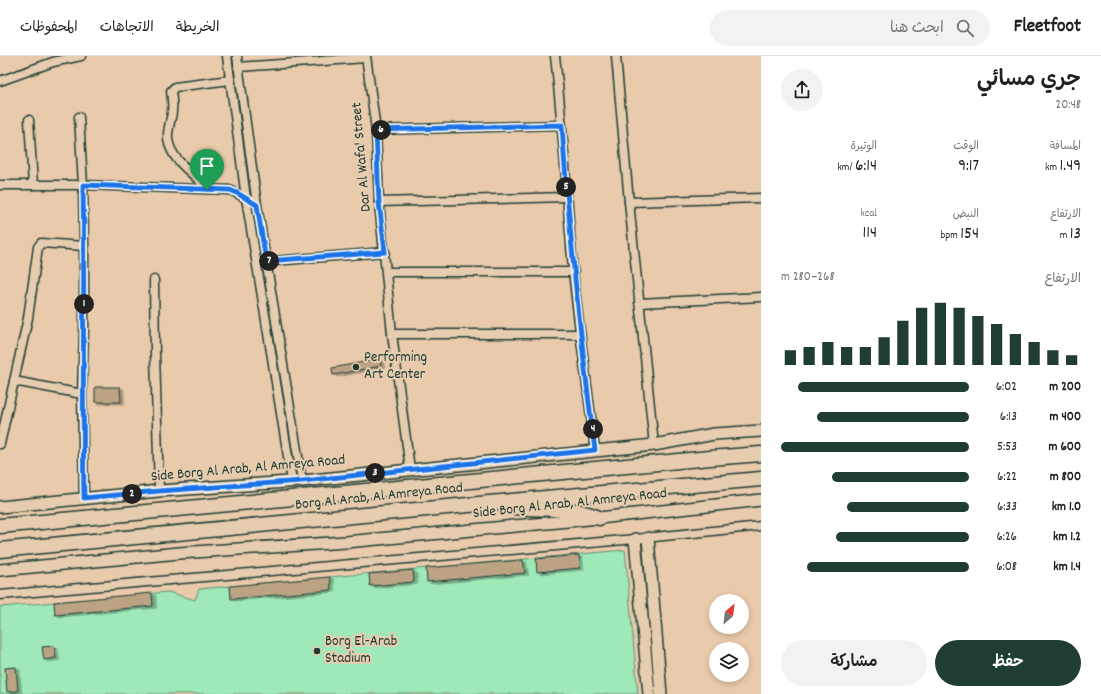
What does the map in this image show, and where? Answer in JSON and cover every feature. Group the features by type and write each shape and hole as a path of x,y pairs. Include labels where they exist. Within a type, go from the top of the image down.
{"highway":[{"name":"Borg Al Arab, Al Amreya Road","path":"0,526 761,454"},
{"name":"Borg Al Arab, Al Amreya Road","path":"0,550 489,503 761,479"},
{"path":"489,503 525,508 575,511 591,514 599,518"}],"street":[{"path":"0,81 53,62 81,56"},
{"path":"227,56 246,198 280,408 297,481"},
{"path":"237,56 257,205 290,406 297,481"},
{"path":"555,56 580,334 595,450"},
{"path":"616,56 629,202 654,445"},
{"path":"238,67 366,57"},
{"name":"Dar Al Wafa' Street","path":"366,57 376,130 379,202 392,334 410,469"},
{"path":"207,190 198,178 181,163 169,146 168,132 173,105 171,90 175,87 230,80"},
{"path":"79,117 83,185 84,246 82,394 84,498"},
{"path":"29,120 33,185"},
{"path":"376,130 562,125"},
{"path":"0,185 83,185 230,190 257,205"},
{"path":"379,202 567,196"},
{"path":"629,202 761,198"},
{"path":"0,444 28,318 39,244 84,246"},
{"path":"256,262 385,252"},
{"path":"386,272 574,272"},
{"path":"154,280 159,491"},
{"path":"639,303 761,297"},
{"path":"392,334 580,334"},
{"path":"14,381 82,394"},
{"path":"280,408 290,406"},
{"name":"Side Borg Al Arab, Al Amreya Road","path":"0,506 159,491 297,481 654,445 714,434 761,431"},
{"name":"Side Borg Al Arab, Al Amreya Road","path":"0,570 179,554 346,542 599,518 761,500"},
{"path":"0,595 648,538 761,526"},
{"path":"648,538 661,694"},
{"path":"635,539 649,694"}],"green space":[{"name":"Borg El-Arab Stadium","path":"625,550 638,694 0,694 0,607 168,592 195,600 199,589"}],"building":[{"name":"Performing Art Center","path":"380,359 381,366 333,375 332,368"},
{"path":"95,387 120,387 121,402 95,402"},
{"path":"579,555 580,568 537,572 536,559"},
{"path":"523,560 525,573 427,582 426,568"},
{"path":"413,570 414,582 370,586 369,574"},
{"path":"330,577 331,590 231,599 230,586"},
{"path":"152,593 153,606 55,615 54,602"},
{"path":"54,646 56,658 44,660 42,647"},
{"path":"16,667 18,691 7,692 5,668"}],"place":[{"name":"Performing Art Center","path":"356,367"},
{"name":"Borg El-Arab Stadium","path":"317,651"}],"route":[{"path":"562,125 580,334 595,450 302,481 84,498 82,394 84,330 83,185 207,190 234,191 257,205 266,261 385,252 379,202 376,130 562,125"}]}
